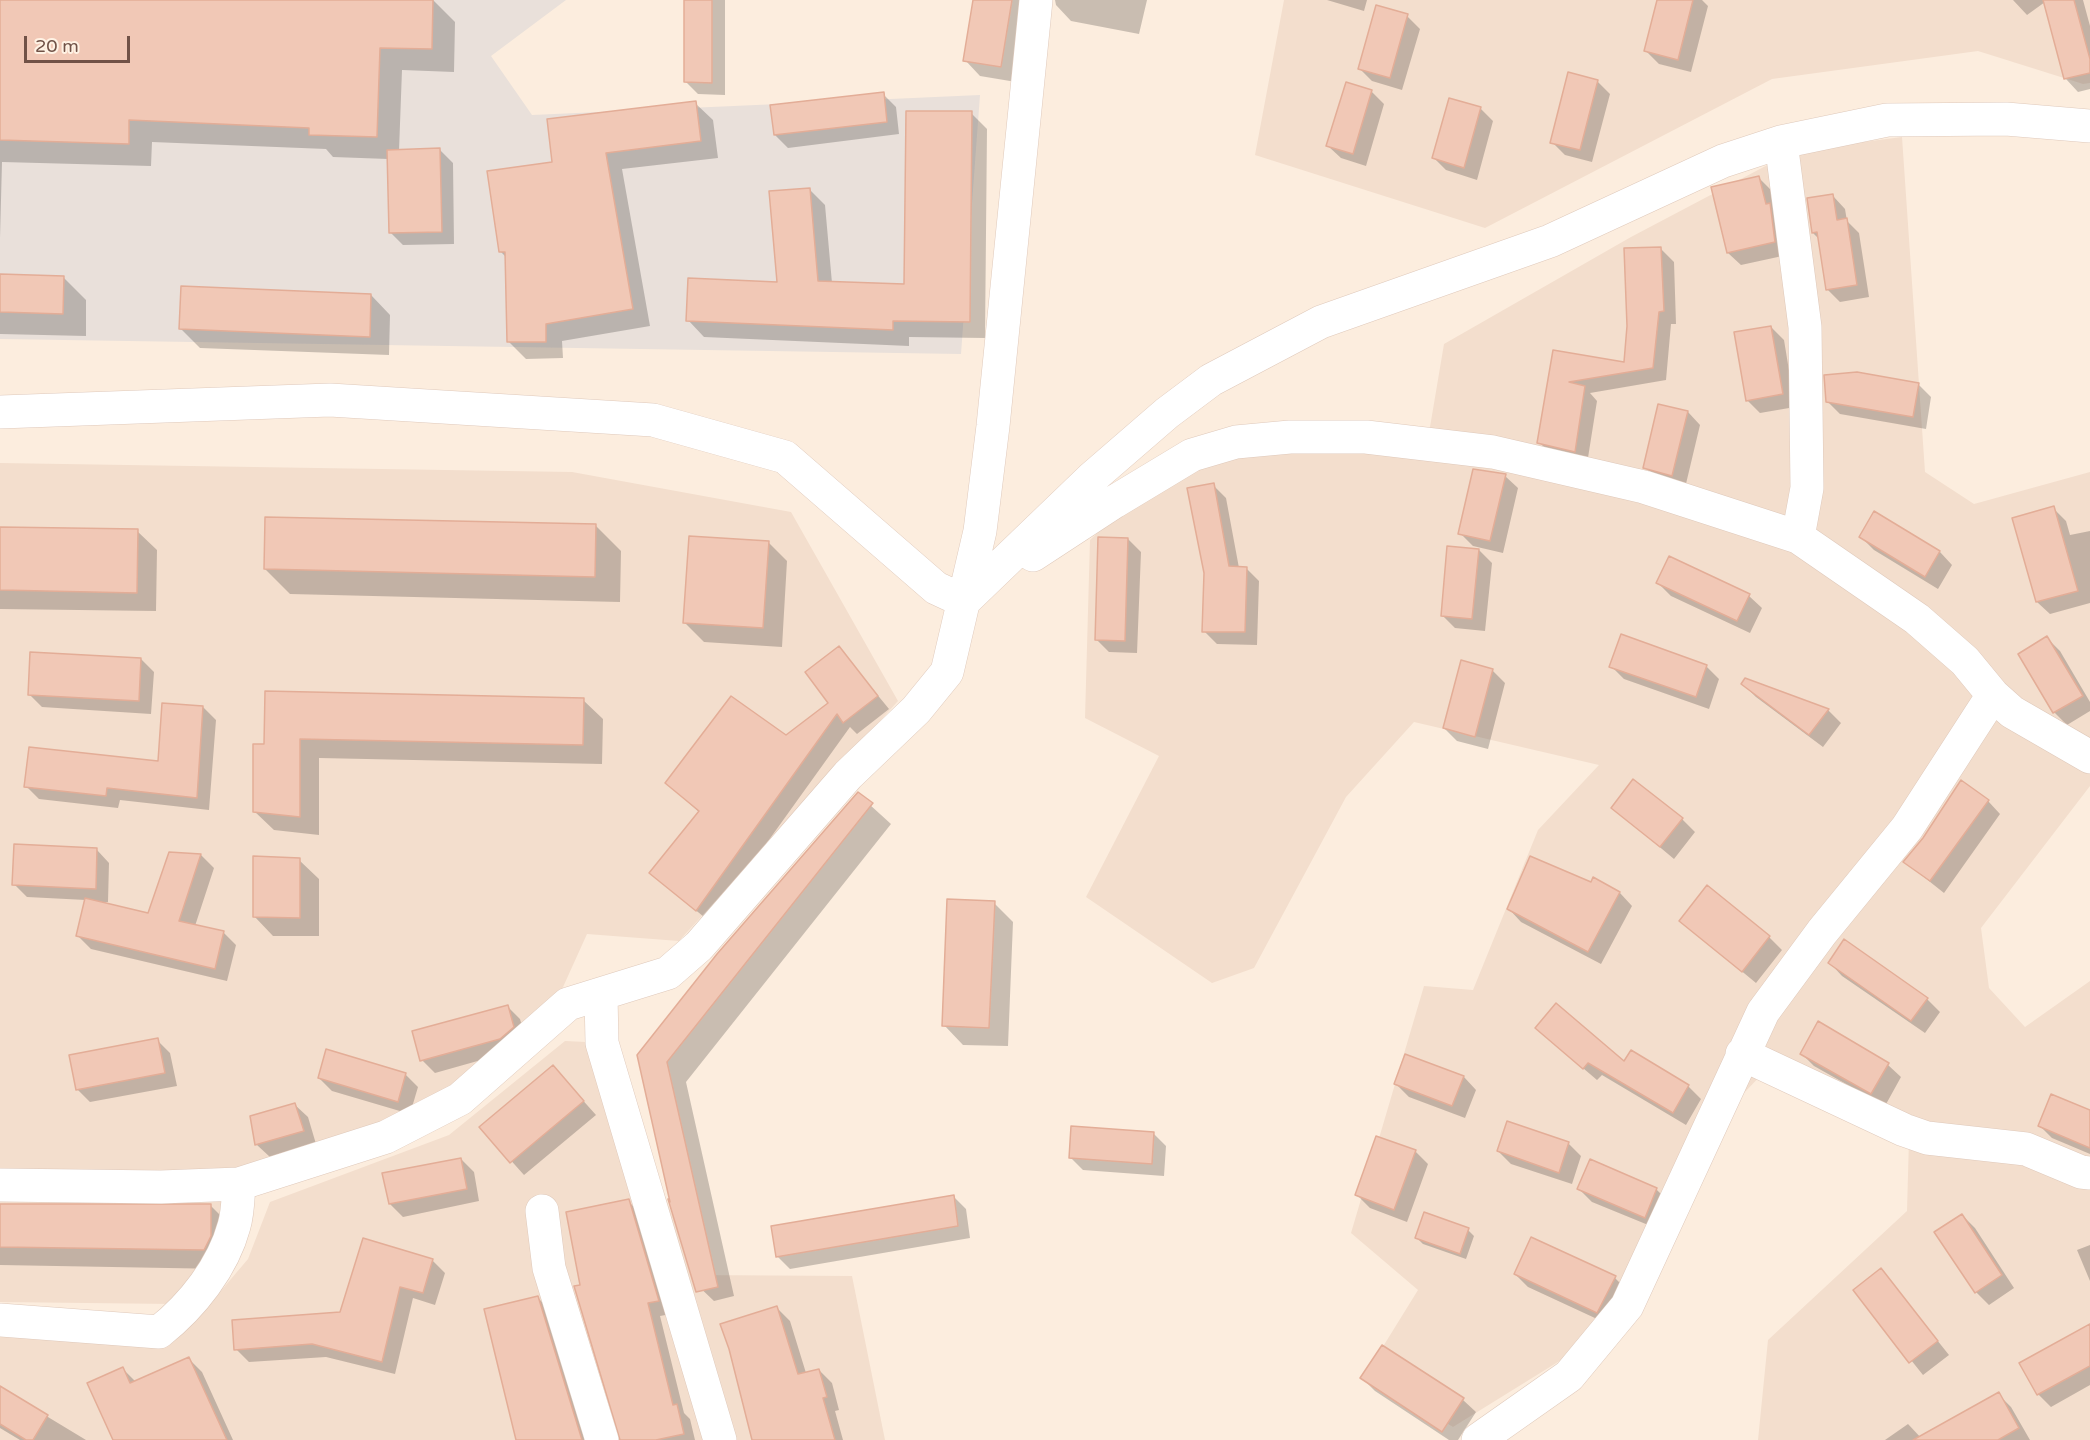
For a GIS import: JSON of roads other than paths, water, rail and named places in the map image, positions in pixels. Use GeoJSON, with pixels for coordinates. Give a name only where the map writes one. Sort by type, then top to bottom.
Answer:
{"type":"FeatureCollection","features":[{"type":"Feature","properties":{"kind":"street"},"geometry":{"type":"LineString","coordinates":[[0,1185],[161,1187],[239,1184],[386,1137],[460,1099],[568,1004],[668,973],[699,946],[848,775],[916,710],[947,672],[980,531],[993,426],[1036,0]]}},
{"type":"Feature","properties":{"kind":"street"},"geometry":{"type":"LineString","coordinates":[[964,601],[1093,477],[1167,413],[1211,380],[1321,322],[1550,241],[1723,161],[1781,142],[1887,120],[2006,119],[2090,126]]}},
{"type":"Feature","properties":{"kind":"street"},"geometry":{"type":"LineString","coordinates":[[1781,142],[1805,327],[1808,488],[1798,537]]}},
{"type":"Feature","properties":{"kind":"street"},"geometry":{"type":"LineString","coordinates":[[0,412],[330,400],[653,420],[785,457],[936,588],[964,601]]}},
{"type":"Feature","properties":{"kind":"street"},"geometry":{"type":"LineString","coordinates":[[964,601],[1114,502],[1192,455],[1236,442],[1290,437],[1366,437],[1493,452],[1644,487],[1798,537],[1917,619],[1965,661],[1993,695],[2020,717],[2090,757]]}},
{"type":"Feature","properties":{"kind":"street"},"geometry":{"type":"LineString","coordinates":[[1478,1440],[1569,1376],[1627,1306],[1763,1011],[1822,932],[1907,828],[1993,695]]}},
{"type":"Feature","properties":{"kind":"street"},"geometry":{"type":"LineString","coordinates":[[601,994],[602,1044],[720,1440]]}},
{"type":"Feature","properties":{"kind":"street"},"geometry":{"type":"LineString","coordinates":[[1742,1054],[1904,1130],[1927,1138],[2026,1149],[2081,1172],[2090,1173]]}},
{"type":"Feature","properties":{"kind":"street"},"geometry":{"type":"LineString","coordinates":[[0,1320],[159,1332],[181,1314],[217,1266],[234,1226],[239,1184]]}},
{"type":"Feature","properties":{"kind":"street"},"geometry":{"type":"LineString","coordinates":[[542,1212],[549,1268],[602,1440]]}}]}
